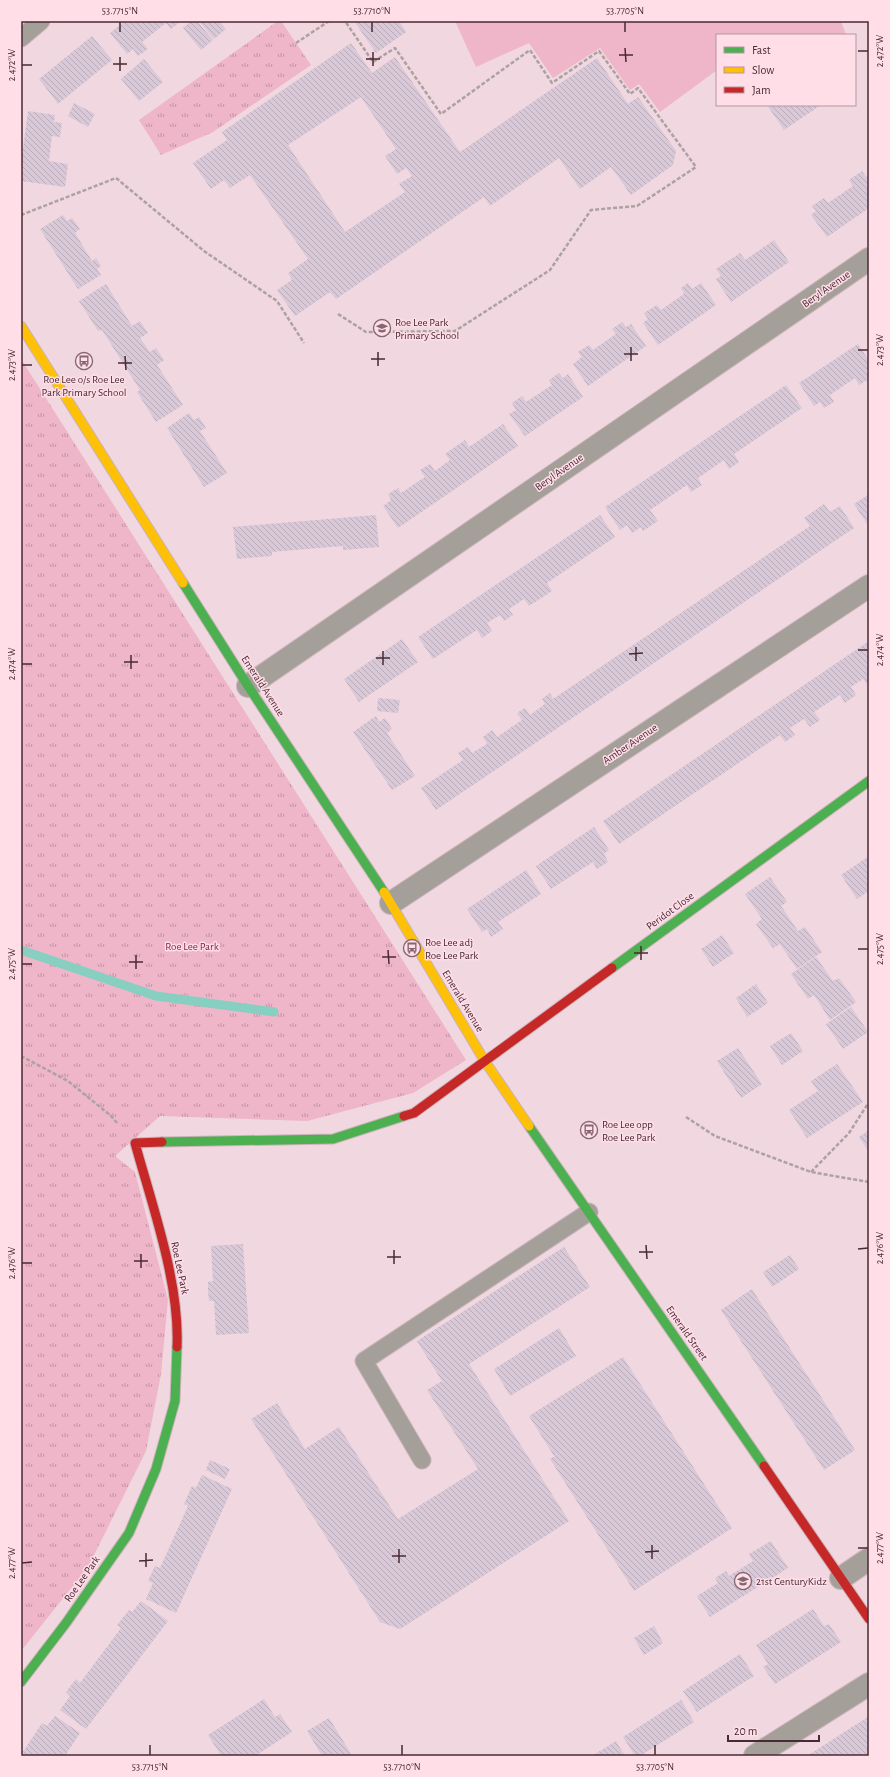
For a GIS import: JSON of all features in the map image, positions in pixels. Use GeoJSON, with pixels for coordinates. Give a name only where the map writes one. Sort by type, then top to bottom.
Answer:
{"type":"FeatureCollection","features":[{"type":"Feature","properties":{"kind":"street","name":"Beryl Avenue"},"geometry":{"type":"LineString","coordinates":[[248,686],[869,259]]}},
{"type":"Feature","properties":{"kind":"street","name":"Emerald Avenue"},"geometry":{"type":"LineString","coordinates":[[21,326],[248,686],[391,903],[484,1060]]}},
{"type":"Feature","properties":{"kind":"street","name":"Amber Avenue"},"geometry":{"type":"LineString","coordinates":[[391,903],[869,586]]}},
{"type":"Feature","properties":{"kind":"street","name":"Peridot Close"},"geometry":{"type":"LineString","coordinates":[[484,1060],[869,781]]}},
{"type":"Feature","properties":{"kind":"street"},"geometry":{"type":"LineString","coordinates":[[135,1143],[333,1139],[414,1113],[484,1060]]}},
{"type":"Feature","properties":{"kind":"street","name":"Emerald Street"},"geometry":{"type":"LineString","coordinates":[[484,1060],[869,1619]]}},
{"type":"Feature","properties":{"kind":"street","name":"Roe Lee Park"},"geometry":{"type":"LineString","coordinates":[[21,1682],[66,1623],[129,1533],[156,1469],[175,1401],[178,1336],[171,1276],[135,1143]]}},
{"type":"Feature","properties":{"kind":"street"},"geometry":{"type":"LineString","coordinates":[[841,1578],[869,1559]]}},
{"type":"Feature","properties":{"kind":"street"},"geometry":{"type":"LineString","coordinates":[[755,1756],[869,1684]]}},
{"type":"Feature","properties":{"kind":"lane"},"geometry":{"type":"LineString","coordinates":[[21,38],[41,21]]}},
{"type":"Feature","properties":{"kind":"lane"},"geometry":{"type":"LineString","coordinates":[[422,1460],[364,1361],[589,1212]]}},
{"type":"Feature","properties":{"kind":"path"},"geometry":{"type":"LineString","coordinates":[[296,43],[330,21]]}},
{"type":"Feature","properties":{"kind":"path"},"geometry":{"type":"LineString","coordinates":[[338,314],[366,332],[455,331],[550,270],[591,210],[637,206],[696,166],[638,88],[630,94],[599,51],[552,82],[530,50],[441,114],[395,48],[373,62],[345,21]]}},
{"type":"Feature","properties":{"kind":"path"},"geometry":{"type":"LineString","coordinates":[[21,215],[116,178],[204,252],[276,300],[304,343]]}},
{"type":"Feature","properties":{"kind":"path"},"geometry":{"type":"LineString","coordinates":[[21,1056],[68,1081],[110,1116],[135,1143]]}},
{"type":"Feature","properties":{"kind":"path"},"geometry":{"type":"LineString","coordinates":[[811,1172],[849,1133],[869,1102]]}},
{"type":"Feature","properties":{"kind":"path"},"geometry":{"type":"LineString","coordinates":[[686,1117],[715,1136],[811,1172],[869,1182]]}},
{"type":"Feature","properties":{"kind":"green space"},"geometry":{"type":"Polygon","coordinates":[[[278,21],[281,21],[311,65],[213,132],[161,155],[139,120],[278,21]]]}},
{"type":"Feature","properties":{"kind":"green space"},"geometry":{"type":"Polygon","coordinates":[[[455,21],[841,21],[846,34],[716,34],[716,71],[660,112],[639,84],[630,90],[600,48],[553,78],[529,43],[476,67],[455,21]]]}},
{"type":"Feature","properties":{"kind":"green space","name":"Roe Lee Park"},"geometry":{"type":"Polygon","coordinates":[[[21,359],[466,1060],[413,1093],[307,1121],[160,1116],[115,1156],[135,1172],[168,1300],[161,1374],[146,1451],[88,1567],[21,1651],[21,359]]]}},
{"type":"Feature","properties":{"kind":"building"},"geometry":{"type":"Polygon","coordinates":[[[125,21],[181,21],[171,29],[166,23],[142,42],[148,49],[138,56],[133,49],[127,54],[110,33],[125,21]]]}},
{"type":"Feature","properties":{"kind":"building"},"geometry":{"type":"Polygon","coordinates":[[[191,21],[197,21],[213,40],[201,50],[183,28],[191,21]]]}},
{"type":"Feature","properties":{"kind":"building"},"geometry":{"type":"Polygon","coordinates":[[[199,21],[219,21],[226,29],[214,39],[199,21]]]}},
{"type":"Feature","properties":{"kind":"building"},"geometry":{"type":"Polygon","coordinates":[[[354,21],[399,21],[406,32],[376,53],[354,21]]]}},
{"type":"Feature","properties":{"kind":"building"},"geometry":{"type":"Polygon","coordinates":[[[92,36],[112,60],[58,104],[39,79],[92,36]]]}},
{"type":"Feature","properties":{"kind":"building"},"geometry":{"type":"Polygon","coordinates":[[[351,43],[372,73],[395,57],[460,152],[597,58],[628,104],[638,97],[676,151],[673,165],[631,195],[611,167],[580,189],[559,158],[490,206],[484,197],[336,299],[330,292],[295,316],[277,290],[292,280],[288,273],[308,259],[250,175],[230,188],[224,180],[211,189],[193,163],[227,140],[222,132],[351,43]],[[361,97],[288,145],[345,232],[405,192],[399,184],[412,176],[406,168],[397,174],[385,156],[396,149],[361,97]]]}},
{"type":"Feature","properties":{"kind":"building"},"geometry":{"type":"Polygon","coordinates":[[[144,59],[163,82],[139,101],[121,79],[144,59]]]}},
{"type":"Feature","properties":{"kind":"building"},"geometry":{"type":"Polygon","coordinates":[[[74,103],[95,114],[88,127],[68,116],[74,103]]]}},
{"type":"Feature","properties":{"kind":"building"},"geometry":{"type":"Polygon","coordinates":[[[768,106],[820,106],[784,130],[768,106]]]}},
{"type":"Feature","properties":{"kind":"building"},"geometry":{"type":"Polygon","coordinates":[[[28,111],[55,115],[54,122],[62,123],[60,137],[52,136],[49,161],[68,164],[65,187],[21,181],[21,164],[28,111]]]}},
{"type":"Feature","properties":{"kind":"building"},"geometry":{"type":"Polygon","coordinates":[[[862,171],[866,177],[869,176],[869,208],[827,237],[811,215],[816,211],[812,206],[824,198],[828,203],[853,186],[849,180],[862,171]]]}},
{"type":"Feature","properties":{"kind":"building"},"geometry":{"type":"Polygon","coordinates":[[[63,215],[67,221],[72,218],[80,229],[75,233],[92,261],[96,258],[101,266],[97,269],[101,275],[78,289],[40,229],[63,215]]]}},
{"type":"Feature","properties":{"kind":"building"},"geometry":{"type":"Polygon","coordinates":[[[774,240],[789,262],[731,302],[716,279],[721,276],[716,269],[740,253],[745,260],[774,240]]]}},
{"type":"Feature","properties":{"kind":"building"},"geometry":{"type":"Polygon","coordinates":[[[688,283],[692,289],[701,283],[716,305],[658,345],[643,323],[648,319],[644,313],[657,305],[661,310],[684,294],[681,288],[688,283]]]}},
{"type":"Feature","properties":{"kind":"building"},"geometry":{"type":"Polygon","coordinates":[[[106,284],[132,326],[140,321],[148,333],[140,338],[150,352],[156,348],[164,360],[157,365],[183,405],[156,422],[137,392],[140,390],[102,330],[98,331],[79,301],[106,284]]]}},
{"type":"Feature","properties":{"kind":"building"},"geometry":{"type":"Polygon","coordinates":[[[622,322],[626,327],[631,324],[646,346],[588,386],[573,364],[582,357],[578,352],[589,345],[593,350],[616,334],[612,329],[622,322]]]}},
{"type":"Feature","properties":{"kind":"building"},"geometry":{"type":"Polygon","coordinates":[[[858,344],[869,361],[869,369],[866,370],[869,375],[869,379],[859,385],[855,378],[830,395],[834,402],[824,408],[820,402],[814,406],[799,383],[858,344]]]}},
{"type":"Feature","properties":{"kind":"building"},"geometry":{"type":"Polygon","coordinates":[[[559,373],[563,378],[568,374],[583,397],[525,436],[509,414],[516,410],[512,403],[522,396],[526,402],[552,385],[549,380],[559,373]]]}},
{"type":"Feature","properties":{"kind":"building"},"geometry":{"type":"Polygon","coordinates":[[[786,385],[802,408],[734,454],[739,462],[729,469],[724,460],[698,478],[702,485],[691,492],[687,485],[650,510],[658,521],[643,531],[641,527],[632,533],[627,525],[620,530],[605,507],[786,385]]]}},
{"type":"Feature","properties":{"kind":"building"},"geometry":{"type":"Polygon","coordinates":[[[189,413],[194,420],[199,417],[206,428],[200,431],[227,473],[204,487],[167,428],[189,413]]]}},
{"type":"Feature","properties":{"kind":"building"},"geometry":{"type":"Polygon","coordinates":[[[503,424],[518,446],[398,528],[383,506],[391,500],[388,494],[398,488],[401,493],[425,477],[420,470],[430,464],[435,471],[450,460],[445,454],[465,440],[469,447],[503,424]]]}},
{"type":"Feature","properties":{"kind":"building"},"geometry":{"type":"Polygon","coordinates":[[[869,494],[869,527],[854,504],[869,494]]]}},
{"type":"Feature","properties":{"kind":"building"},"geometry":{"type":"Polygon","coordinates":[[[824,504],[830,512],[840,506],[854,528],[436,810],[421,788],[463,760],[458,753],[468,747],[472,753],[487,744],[483,737],[492,730],[497,737],[522,720],[517,713],[525,708],[530,715],[545,704],[542,699],[550,693],[553,699],[810,526],[804,518],[824,504]]]}},
{"type":"Feature","properties":{"kind":"building"},"geometry":{"type":"Polygon","coordinates":[[[376,515],[379,547],[343,550],[343,546],[307,549],[272,552],[272,556],[237,559],[233,527],[376,515]]]}},
{"type":"Feature","properties":{"kind":"building"},"geometry":{"type":"Polygon","coordinates":[[[600,515],[615,537],[547,583],[552,591],[529,606],[524,599],[509,609],[513,615],[504,621],[500,615],[487,623],[492,631],[482,638],[477,630],[433,659],[418,637],[600,515]]]}},
{"type":"Feature","properties":{"kind":"building"},"geometry":{"type":"Polygon","coordinates":[[[402,639],[418,662],[359,702],[344,679],[402,639]]]}},
{"type":"Feature","properties":{"kind":"building"},"geometry":{"type":"Polygon","coordinates":[[[869,641],[869,687],[863,679],[851,687],[856,695],[845,703],[840,695],[814,712],[820,720],[810,727],[804,719],[790,728],[795,735],[785,742],[780,735],[619,844],[603,821],[869,641]]]}},
{"type":"Feature","properties":{"kind":"building"},"geometry":{"type":"Polygon","coordinates":[[[378,698],[400,700],[398,713],[377,711],[378,698]]]}},
{"type":"Feature","properties":{"kind":"building"},"geometry":{"type":"Polygon","coordinates":[[[376,716],[379,722],[385,718],[392,729],[387,733],[415,776],[392,790],[353,732],[376,716]]]}},
{"type":"Feature","properties":{"kind":"building"},"geometry":{"type":"Polygon","coordinates":[[[594,827],[609,850],[604,854],[608,862],[597,869],[593,862],[551,889],[536,866],[594,827]]]}},
{"type":"Feature","properties":{"kind":"building"},"geometry":{"type":"Polygon","coordinates":[[[869,856],[869,891],[857,899],[841,875],[869,856]]]}},
{"type":"Feature","properties":{"kind":"building"},"geometry":{"type":"Polygon","coordinates":[[[526,870],[541,894],[498,922],[503,929],[491,937],[487,929],[482,932],[467,909],[526,870]]]}},
{"type":"Feature","properties":{"kind":"building"},"geometry":{"type":"Polygon","coordinates":[[[770,877],[787,902],[781,906],[798,931],[805,927],[822,952],[797,969],[780,944],[773,948],[756,924],[762,919],[745,894],[770,877]]]}},
{"type":"Feature","properties":{"kind":"building"},"geometry":{"type":"Polygon","coordinates":[[[722,935],[734,953],[713,967],[701,949],[722,935]]]}},
{"type":"Feature","properties":{"kind":"building"},"geometry":{"type":"Polygon","coordinates":[[[816,957],[833,981],[839,978],[856,1002],[830,1020],[814,995],[808,999],[791,974],[816,957]]]}},
{"type":"Feature","properties":{"kind":"building"},"geometry":{"type":"Polygon","coordinates":[[[756,984],[768,1003],[747,1017],[736,998],[756,984]]]}},
{"type":"Feature","properties":{"kind":"building"},"geometry":{"type":"Polygon","coordinates":[[[851,1007],[868,1032],[843,1049],[826,1024],[851,1007]]]}},
{"type":"Feature","properties":{"kind":"building"},"geometry":{"type":"Polygon","coordinates":[[[791,1033],[803,1051],[782,1065],[770,1046],[791,1033]]]}},
{"type":"Feature","properties":{"kind":"building"},"geometry":{"type":"Polygon","coordinates":[[[738,1048],[762,1084],[741,1098],[717,1061],[738,1048]]]}},
{"type":"Feature","properties":{"kind":"building"},"geometry":{"type":"Polygon","coordinates":[[[837,1064],[863,1102],[807,1138],[789,1110],[818,1091],[811,1081],[837,1064]]]}},
{"type":"Feature","properties":{"kind":"building"},"geometry":{"type":"Polygon","coordinates":[[[869,1130],[869,1152],[859,1137],[869,1130]]]}},
{"type":"Feature","properties":{"kind":"building"},"geometry":{"type":"Polygon","coordinates":[[[243,1244],[249,1333],[216,1335],[214,1301],[209,1301],[208,1291],[208,1282],[213,1281],[211,1246],[243,1244]]]}},
{"type":"Feature","properties":{"kind":"building"},"geometry":{"type":"Polygon","coordinates":[[[564,1247],[590,1287],[469,1364],[569,1521],[400,1629],[380,1622],[251,1419],[277,1403],[305,1449],[339,1427],[398,1519],[478,1469],[427,1390],[442,1381],[417,1341],[564,1247]]]}},
{"type":"Feature","properties":{"kind":"building"},"geometry":{"type":"Polygon","coordinates":[[[790,1255],[799,1269],[772,1287],[763,1272],[790,1255]]]}},
{"type":"Feature","properties":{"kind":"building"},"geometry":{"type":"Polygon","coordinates":[[[752,1289],[855,1450],[824,1470],[721,1310],[752,1289]]]}},
{"type":"Feature","properties":{"kind":"building"},"geometry":{"type":"Polygon","coordinates":[[[559,1328],[576,1356],[510,1396],[494,1369],[559,1328]]]}},
{"type":"Feature","properties":{"kind":"building"},"geometry":{"type":"Polygon","coordinates":[[[623,1357],[732,1528],[634,1591],[550,1459],[569,1447],[554,1456],[529,1416],[623,1357]]]}},
{"type":"Feature","properties":{"kind":"building"},"geometry":{"type":"Polygon","coordinates":[[[210,1460],[230,1469],[225,1479],[206,1470],[210,1460]]]}},
{"type":"Feature","properties":{"kind":"building"},"geometry":{"type":"Polygon","coordinates":[[[202,1475],[232,1489],[176,1613],[146,1599],[153,1583],[148,1581],[155,1566],[160,1568],[188,1506],[184,1504],[192,1486],[196,1488],[202,1475]]]}},
{"type":"Feature","properties":{"kind":"building","name":"21st CenturyKidz"},"geometry":{"type":"Polygon","coordinates":[[[771,1541],[788,1568],[710,1617],[697,1596],[718,1583],[715,1578],[726,1571],[729,1576],[753,1561],[749,1554],[771,1541]]]}},
{"type":"Feature","properties":{"kind":"building"},"geometry":{"type":"Polygon","coordinates":[[[141,1601],[168,1621],[86,1729],[60,1710],[70,1696],[66,1692],[76,1679],[80,1683],[121,1628],[117,1625],[129,1610],[132,1612],[141,1601]]]}},
{"type":"Feature","properties":{"kind":"building"},"geometry":{"type":"Polygon","coordinates":[[[813,1609],[824,1626],[829,1624],[841,1642],[775,1684],[763,1667],[768,1664],[756,1645],[813,1609]]]}},
{"type":"Feature","properties":{"kind":"building"},"geometry":{"type":"Polygon","coordinates":[[[654,1626],[663,1643],[644,1655],[634,1638],[654,1626]]]}},
{"type":"Feature","properties":{"kind":"building"},"geometry":{"type":"Polygon","coordinates":[[[740,1654],[754,1676],[697,1712],[683,1691],[740,1654]]]}},
{"type":"Feature","properties":{"kind":"building"},"geometry":{"type":"Polygon","coordinates":[[[264,1699],[275,1717],[280,1714],[292,1732],[255,1756],[216,1756],[220,1754],[208,1735],[264,1699]]]}},
{"type":"Feature","properties":{"kind":"building"},"geometry":{"type":"Polygon","coordinates":[[[681,1700],[694,1722],[640,1756],[635,1756],[623,1737],[681,1700]]]}},
{"type":"Feature","properties":{"kind":"building"},"geometry":{"type":"Polygon","coordinates":[[[55,1716],[80,1733],[65,1756],[21,1755],[42,1723],[47,1726],[55,1716]]]}},
{"type":"Feature","properties":{"kind":"building"},"geometry":{"type":"Polygon","coordinates":[[[868,1717],[869,1756],[807,1756],[849,1729],[868,1717]]]}},
{"type":"Feature","properties":{"kind":"building"},"geometry":{"type":"Polygon","coordinates":[[[329,1718],[352,1756],[322,1756],[307,1731],[329,1718]]]}},
{"type":"Feature","properties":{"kind":"building"},"geometry":{"type":"Polygon","coordinates":[[[616,1741],[625,1756],[592,1756],[616,1741]]]}},
{"type":"Feature","properties":{"kind":"waterway"},"geometry":{"type":"LineString","coordinates":[[21,950],[156,996],[274,1012]]}},
{"type":"Feature","properties":{"kind":"traffic: fast"},"geometry":{"type":"LineString","coordinates":[[183,583],[248,686],[384,892]]}},
{"type":"Feature","properties":{"kind":"traffic: fast"},"geometry":{"type":"LineString","coordinates":[[612,968],[869,781]]}},
{"type":"Feature","properties":{"kind":"traffic: fast"},"geometry":{"type":"LineString","coordinates":[[162,1142],[333,1139],[404,1116]]}},
{"type":"Feature","properties":{"kind":"traffic: fast"},"geometry":{"type":"LineString","coordinates":[[529,1126],[764,1466]]}},
{"type":"Feature","properties":{"kind":"traffic: fast"},"geometry":{"type":"LineString","coordinates":[[21,1682],[66,1623],[129,1533],[156,1469],[175,1401],[177,1347]]}},
{"type":"Feature","properties":{"kind":"traffic: slow"},"geometry":{"type":"LineString","coordinates":[[21,326],[183,583]]}},
{"type":"Feature","properties":{"kind":"traffic: slow"},"geometry":{"type":"LineString","coordinates":[[384,892],[484,1060],[529,1126]]}},
{"type":"Feature","properties":{"kind":"traffic: jam"},"geometry":{"type":"LineString","coordinates":[[404,1116],[414,1113],[612,968]]}},
{"type":"Feature","properties":{"kind":"traffic: jam"},"geometry":{"type":"LineString","coordinates":[[162,1142],[135,1143],[157,1218],[170,1271],[177,1322],[177,1347]]}},
{"type":"Feature","properties":{"kind":"traffic: jam"},"geometry":{"type":"LineString","coordinates":[[764,1466],[869,1619]]}},
{"type":"Feature","properties":{"kind":"place","name":"Roe Lee Park Primary School"},"geometry":{"type":"Point","coordinates":[382,328]}},
{"type":"Feature","properties":{"kind":"place","name":"Roe Lee o/s Roe Lee Park Primary School"},"geometry":{"type":"Point","coordinates":[84,361]}},
{"type":"Feature","properties":{"kind":"place","name":"Roe Lee adj Roe Lee Park"},"geometry":{"type":"Point","coordinates":[412,948]}},
{"type":"Feature","properties":{"kind":"place","name":"Roe Lee opp Roe Lee Park"},"geometry":{"type":"Point","coordinates":[589,1130]}},
{"type":"Feature","properties":{"kind":"place","name":"21st CenturyKidz"},"geometry":{"type":"Point","coordinates":[743,1581]}}]}
